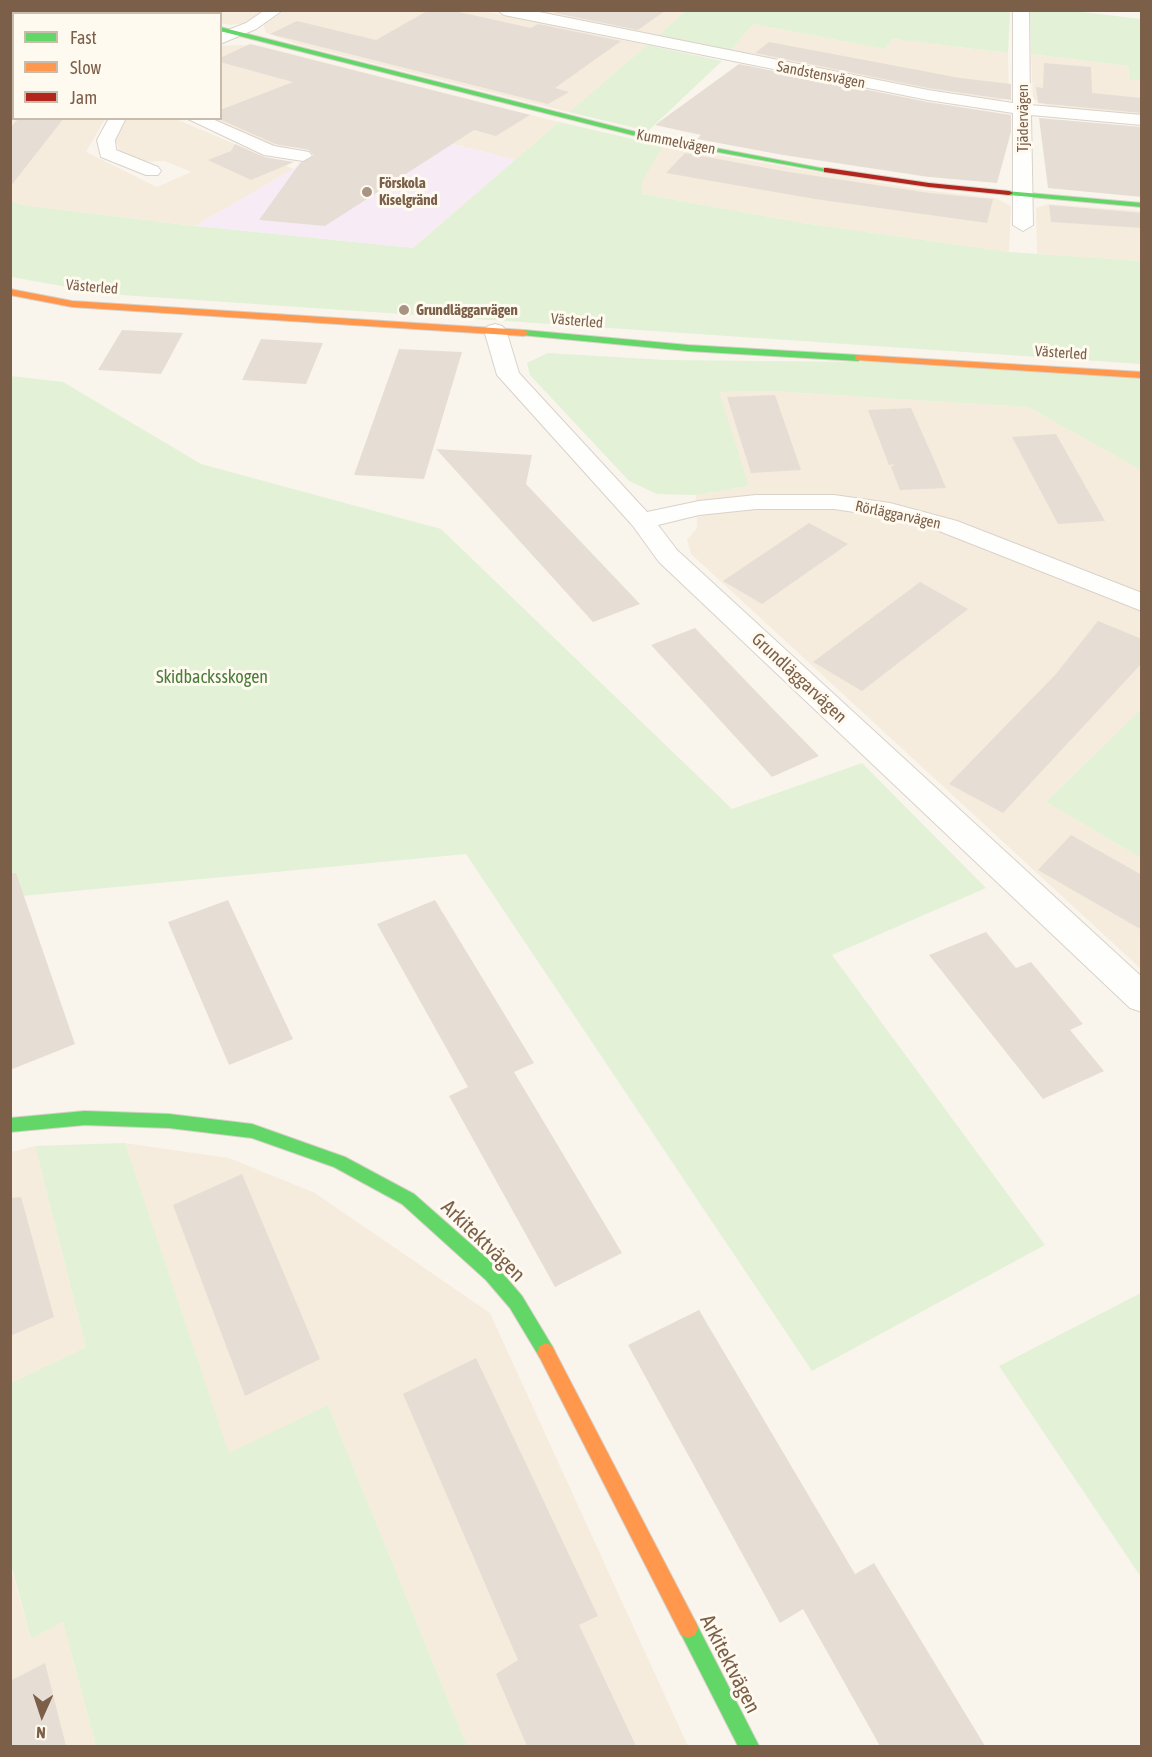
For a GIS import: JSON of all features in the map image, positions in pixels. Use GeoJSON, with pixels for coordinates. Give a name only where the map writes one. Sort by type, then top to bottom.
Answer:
{"type":"FeatureCollection","features":[{"type":"Feature","properties":{"kind":"street"},"geometry":{"type":"LineString","coordinates":[[225,34],[276,10]]}},
{"type":"Feature","properties":{"kind":"street","name":"Sandstensvägen"},"geometry":{"type":"LineString","coordinates":[[504,10],[856,83],[1021,109],[1142,120]]}},
{"type":"Feature","properties":{"kind":"street","name":"Tjädervägen"},"geometry":{"type":"LineString","coordinates":[[1021,10],[1023,97],[1021,109],[1025,195],[1023,225]]}},
{"type":"Feature","properties":{"kind":"street","name":"Kummelvägen"},"geometry":{"type":"LineString","coordinates":[[225,34],[652,138],[794,165],[929,185],[1142,206]]}},
{"type":"Feature","properties":{"kind":"street"},"geometry":{"type":"LineString","coordinates":[[117,120],[106,140],[107,153],[152,171]]}},
{"type":"Feature","properties":{"kind":"street"},"geometry":{"type":"LineString","coordinates":[[199,120],[270,151],[303,156]]}},
{"type":"Feature","properties":{"kind":"street","name":"Västerled"},"geometry":{"type":"LineString","coordinates":[[10,292],[72,304],[495,330],[688,348],[1142,375]]}},
{"type":"Feature","properties":{"kind":"street","name":"Grundläggarvägen"},"geometry":{"type":"LineString","coordinates":[[495,330],[508,375],[571,446],[642,520],[668,556],[1142,998]]}},
{"type":"Feature","properties":{"kind":"street","name":"Rörläggarvägen"},"geometry":{"type":"LineString","coordinates":[[642,520],[699,508],[756,502],[834,502],[890,510],[948,526],[1142,603]]}},
{"type":"Feature","properties":{"kind":"street","name":"Arkitektvägen"},"geometry":{"type":"LineString","coordinates":[[10,1125],[85,1118],[169,1120],[252,1131],[339,1162],[408,1199],[492,1274],[528,1321],[749,1746]]}},
{"type":"Feature","properties":{"kind":"shaded area"},"geometry":{"type":"Polygon","coordinates":[[[76,10],[180,10],[182,12],[75,12],[76,10]]]}},
{"type":"Feature","properties":{"kind":"shaded area"},"geometry":{"type":"Polygon","coordinates":[[[264,11],[245,23],[230,25],[222,23],[222,12],[204,12],[264,11]]]}},
{"type":"Feature","properties":{"kind":"shaded area"},"geometry":{"type":"Polygon","coordinates":[[[285,11],[483,11],[647,45],[569,112],[300,45],[266,33],[263,24],[285,11]]]}},
{"type":"Feature","properties":{"kind":"shaded area"},"geometry":{"type":"Polygon","coordinates":[[[525,11],[686,11],[656,37],[525,11]]]}},
{"type":"Feature","properties":{"kind":"shaded area"},"geometry":{"type":"Polygon","coordinates":[[[753,24],[885,49],[893,39],[1008,53],[1009,97],[999,100],[864,79],[729,52],[753,24]]]}},
{"type":"Feature","properties":{"kind":"shaded area"},"geometry":{"type":"Polygon","coordinates":[[[222,46],[261,46],[559,122],[515,160],[372,123],[318,154],[301,147],[274,148],[209,120],[222,120],[222,46]]]}},
{"type":"Feature","properties":{"kind":"shaded area"},"geometry":{"type":"Polygon","coordinates":[[[1031,54],[1128,66],[1130,79],[1141,80],[1141,115],[1047,106],[1033,99],[1031,54]]]}},
{"type":"Feature","properties":{"kind":"shaded area"},"geometry":{"type":"Polygon","coordinates":[[[12,101],[12,120],[104,120],[86,152],[157,187],[191,172],[165,161],[141,162],[121,154],[115,139],[126,120],[178,120],[294,169],[195,226],[21,205],[11,200],[10,104],[12,101]]]}},
{"type":"Feature","properties":{"kind":"shaded area","name":"Förskola Kiselgränd"},"geometry":{"type":"Polygon","coordinates":[[[372,123],[515,160],[413,248],[195,226],[372,123]]]}},
{"type":"Feature","properties":{"kind":"shaded area"},"geometry":{"type":"Polygon","coordinates":[[[663,146],[924,190],[995,198],[1011,206],[1009,252],[803,223],[642,194],[641,182],[663,146]]]}},
{"type":"Feature","properties":{"kind":"shaded area"},"geometry":{"type":"Polygon","coordinates":[[[1048,204],[1141,211],[1141,261],[1037,254],[1036,208],[1048,204]]]}},
{"type":"Feature","properties":{"kind":"shaded area"},"geometry":{"type":"Polygon","coordinates":[[[769,391],[1028,407],[1141,470],[1141,709],[1046,802],[1141,858],[1141,969],[691,554],[687,540],[697,528],[696,495],[749,486],[718,392],[769,391]]]}},
{"type":"Feature","properties":{"kind":"shaded area"},"geometry":{"type":"Polygon","coordinates":[[[125,1143],[229,1158],[315,1193],[490,1313],[688,1746],[467,1746],[328,1405],[229,1454],[125,1143]]]}},
{"type":"Feature","properties":{"kind":"shaded area"},"geometry":{"type":"Polygon","coordinates":[[[35,1146],[86,1347],[11,1383],[11,1152],[35,1146]]]}},
{"type":"Feature","properties":{"kind":"shaded area"},"geometry":{"type":"Polygon","coordinates":[[[10,1565],[31,1639],[63,1622],[96,1746],[11,1746],[10,1565]]]}},
{"type":"Feature","properties":{"kind":"green space"},"geometry":{"type":"Polygon","coordinates":[[[686,11],[1010,11],[1008,53],[893,39],[885,49],[753,24],[729,52],[656,37],[686,11]]]}},
{"type":"Feature","properties":{"kind":"green space"},"geometry":{"type":"Polygon","coordinates":[[[1030,11],[1074,11],[1141,19],[1141,80],[1130,80],[1128,66],[1031,54],[1030,11]]]}},
{"type":"Feature","properties":{"kind":"green space"},"geometry":{"type":"Polygon","coordinates":[[[647,45],[722,61],[648,131],[569,112],[647,45]]]}},
{"type":"Feature","properties":{"kind":"green space"},"geometry":{"type":"Polygon","coordinates":[[[559,122],[663,146],[642,182],[642,194],[803,223],[1009,252],[1141,261],[1141,364],[107,294],[11,277],[10,200],[21,205],[195,226],[413,248],[559,122]]]}},
{"type":"Feature","properties":{"kind":"green space"},"geometry":{"type":"Polygon","coordinates":[[[548,353],[665,360],[965,363],[1141,372],[1141,470],[1028,407],[769,391],[719,392],[749,486],[696,495],[657,494],[629,481],[530,375],[527,363],[548,353]]]}},
{"type":"Feature","properties":{"kind":"green space","name":"Skidbacksskogen"},"geometry":{"type":"Polygon","coordinates":[[[11,376],[63,382],[201,464],[441,529],[732,809],[862,763],[986,888],[832,955],[1045,1245],[812,1371],[466,854],[11,897],[11,376]]]}},
{"type":"Feature","properties":{"kind":"green space"},"geometry":{"type":"Polygon","coordinates":[[[1141,709],[1141,858],[1046,802],[1141,709]]]}},
{"type":"Feature","properties":{"kind":"green space"},"geometry":{"type":"Polygon","coordinates":[[[125,1143],[229,1453],[328,1405],[467,1746],[96,1746],[63,1622],[31,1639],[11,1565],[11,1383],[86,1347],[35,1146],[125,1143]]]}},
{"type":"Feature","properties":{"kind":"green space"},"geometry":{"type":"Polygon","coordinates":[[[1141,1293],[1141,1577],[999,1366],[1141,1293]]]}},
{"type":"Feature","properties":{"kind":"building"},"geometry":{"type":"Polygon","coordinates":[[[429,10],[450,10],[531,28],[538,24],[621,41],[555,88],[569,92],[548,104],[270,34],[297,21],[376,40],[429,10]]]}},
{"type":"Feature","properties":{"kind":"building"},"geometry":{"type":"Polygon","coordinates":[[[559,10],[666,10],[638,30],[555,13],[559,10]]]}},
{"type":"Feature","properties":{"kind":"building"},"geometry":{"type":"Polygon","coordinates":[[[769,42],[960,78],[1011,84],[1011,100],[928,88],[755,53],[769,42]]]}},
{"type":"Feature","properties":{"kind":"building"},"geometry":{"type":"Polygon","coordinates":[[[250,44],[530,115],[496,136],[474,130],[325,226],[259,220],[300,163],[314,156],[309,150],[275,144],[221,120],[222,109],[293,82],[222,63],[222,57],[250,44]]]}},
{"type":"Feature","properties":{"kind":"building"},"geometry":{"type":"Polygon","coordinates":[[[1044,63],[1091,67],[1092,93],[1142,98],[1142,113],[1038,103],[1036,87],[1043,88],[1044,63]]]}},
{"type":"Feature","properties":{"kind":"building"},"geometry":{"type":"Polygon","coordinates":[[[739,64],[928,102],[1011,115],[1011,132],[997,183],[929,177],[783,155],[697,139],[701,135],[655,125],[739,64]]]}},
{"type":"Feature","properties":{"kind":"building"},"geometry":{"type":"Polygon","coordinates":[[[1039,118],[1142,127],[1142,197],[1048,188],[1039,118]]]}},
{"type":"Feature","properties":{"kind":"building"},"geometry":{"type":"Polygon","coordinates":[[[17,120],[62,120],[10,187],[10,128],[17,120]]]}},
{"type":"Feature","properties":{"kind":"building"},"geometry":{"type":"Polygon","coordinates":[[[235,144],[264,157],[294,162],[251,180],[208,160],[231,151],[235,144]]]}},
{"type":"Feature","properties":{"kind":"building"},"geometry":{"type":"Polygon","coordinates":[[[685,153],[783,171],[929,193],[993,199],[987,223],[815,199],[666,173],[685,153]]]}},
{"type":"Feature","properties":{"kind":"building"},"geometry":{"type":"Polygon","coordinates":[[[1049,205],[1142,213],[1142,228],[1051,222],[1049,205]]]}},
{"type":"Feature","properties":{"kind":"building"},"geometry":{"type":"Polygon","coordinates":[[[122,330],[183,333],[161,374],[98,370],[122,330]]]}},
{"type":"Feature","properties":{"kind":"building"},"geometry":{"type":"Polygon","coordinates":[[[261,339],[323,343],[306,384],[242,380],[261,339]]]}},
{"type":"Feature","properties":{"kind":"building"},"geometry":{"type":"Polygon","coordinates":[[[399,349],[462,352],[424,479],[354,475],[399,349]]]}},
{"type":"Feature","properties":{"kind":"building"},"geometry":{"type":"Polygon","coordinates":[[[775,395],[801,470],[751,473],[727,397],[775,395]]]}},
{"type":"Feature","properties":{"kind":"building"},"geometry":{"type":"Polygon","coordinates":[[[911,408],[946,488],[900,490],[891,467],[895,464],[889,465],[868,410],[911,408]]]}},
{"type":"Feature","properties":{"kind":"building"},"geometry":{"type":"Polygon","coordinates":[[[1056,434],[1105,521],[1058,524],[1012,437],[1056,434]]]}},
{"type":"Feature","properties":{"kind":"building"},"geometry":{"type":"Polygon","coordinates":[[[436,449],[532,455],[526,484],[640,604],[593,622],[436,449]]]}},
{"type":"Feature","properties":{"kind":"building"},"geometry":{"type":"Polygon","coordinates":[[[809,523],[848,544],[762,604],[723,581],[809,523]]]}},
{"type":"Feature","properties":{"kind":"building"},"geometry":{"type":"Polygon","coordinates":[[[920,582],[968,609],[862,691],[813,662],[920,582]]]}},
{"type":"Feature","properties":{"kind":"building"},"geometry":{"type":"Polygon","coordinates":[[[1098,621],[1142,639],[1142,663],[1003,813],[949,784],[1056,674],[1098,621]]]}},
{"type":"Feature","properties":{"kind":"building"},"geometry":{"type":"Polygon","coordinates":[[[695,628],[819,756],[772,777],[651,645],[695,628]]]}},
{"type":"Feature","properties":{"kind":"building"},"geometry":{"type":"Polygon","coordinates":[[[1071,835],[1142,875],[1142,930],[1038,870],[1071,835]]]}},
{"type":"Feature","properties":{"kind":"building"},"geometry":{"type":"Polygon","coordinates":[[[16,873],[75,1044],[10,1070],[10,874],[16,873]]]}},
{"type":"Feature","properties":{"kind":"building"},"geometry":{"type":"Polygon","coordinates":[[[228,900],[293,1039],[229,1065],[168,922],[228,900]]]}},
{"type":"Feature","properties":{"kind":"building"},"geometry":{"type":"Polygon","coordinates":[[[435,900],[534,1063],[514,1072],[622,1253],[555,1287],[449,1096],[468,1087],[377,924],[435,900]]]}},
{"type":"Feature","properties":{"kind":"building"},"geometry":{"type":"Polygon","coordinates":[[[986,932],[1016,968],[1031,962],[1083,1024],[1070,1030],[1104,1071],[1043,1099],[929,955],[986,932]]]}},
{"type":"Feature","properties":{"kind":"building"},"geometry":{"type":"Polygon","coordinates":[[[242,1174],[320,1359],[245,1396],[173,1205],[242,1174]]]}},
{"type":"Feature","properties":{"kind":"building"},"geometry":{"type":"Polygon","coordinates":[[[21,1197],[54,1317],[10,1336],[10,1198],[21,1197]]]}},
{"type":"Feature","properties":{"kind":"building"},"geometry":{"type":"Polygon","coordinates":[[[699,1310],[855,1574],[874,1563],[985,1746],[880,1746],[803,1609],[780,1623],[628,1345],[699,1310]]]}},
{"type":"Feature","properties":{"kind":"building"},"geometry":{"type":"Polygon","coordinates":[[[476,1358],[598,1616],[579,1625],[636,1746],[527,1746],[496,1674],[518,1660],[403,1394],[476,1358]]]}},
{"type":"Feature","properties":{"kind":"building"},"geometry":{"type":"Polygon","coordinates":[[[45,1663],[66,1746],[10,1746],[10,1681],[45,1663]]]}},
{"type":"Feature","properties":{"kind":"traffic: fast"},"geometry":{"type":"LineString","coordinates":[[222,30],[652,138],[827,170]]}},
{"type":"Feature","properties":{"kind":"traffic: fast"},"geometry":{"type":"LineString","coordinates":[[1009,193],[1142,205]]}},
{"type":"Feature","properties":{"kind":"traffic: fast"},"geometry":{"type":"LineString","coordinates":[[524,333],[688,348],[858,358]]}},
{"type":"Feature","properties":{"kind":"traffic: fast"},"geometry":{"type":"LineString","coordinates":[[10,1125],[85,1118],[169,1121],[252,1131],[339,1162],[408,1199],[492,1274],[516,1302],[546,1352]]}},
{"type":"Feature","properties":{"kind":"traffic: fast"},"geometry":{"type":"LineString","coordinates":[[688,1628],[749,1746]]}},
{"type":"Feature","properties":{"kind":"traffic: slow"},"geometry":{"type":"LineString","coordinates":[[10,292],[72,304],[524,333]]}},
{"type":"Feature","properties":{"kind":"traffic: slow"},"geometry":{"type":"LineString","coordinates":[[858,358],[1142,375]]}},
{"type":"Feature","properties":{"kind":"traffic: slow"},"geometry":{"type":"LineString","coordinates":[[546,1352],[688,1628]]}},
{"type":"Feature","properties":{"kind":"traffic: jam"},"geometry":{"type":"LineString","coordinates":[[827,170],[929,185],[1009,193]]}},
{"type":"Feature","properties":{"kind":"place","name":"Förskola Kiselgränd"},"geometry":{"type":"Point","coordinates":[367,192]}},
{"type":"Feature","properties":{"kind":"place","name":"Grundläggarvägen"},"geometry":{"type":"Point","coordinates":[404,310]}}]}
